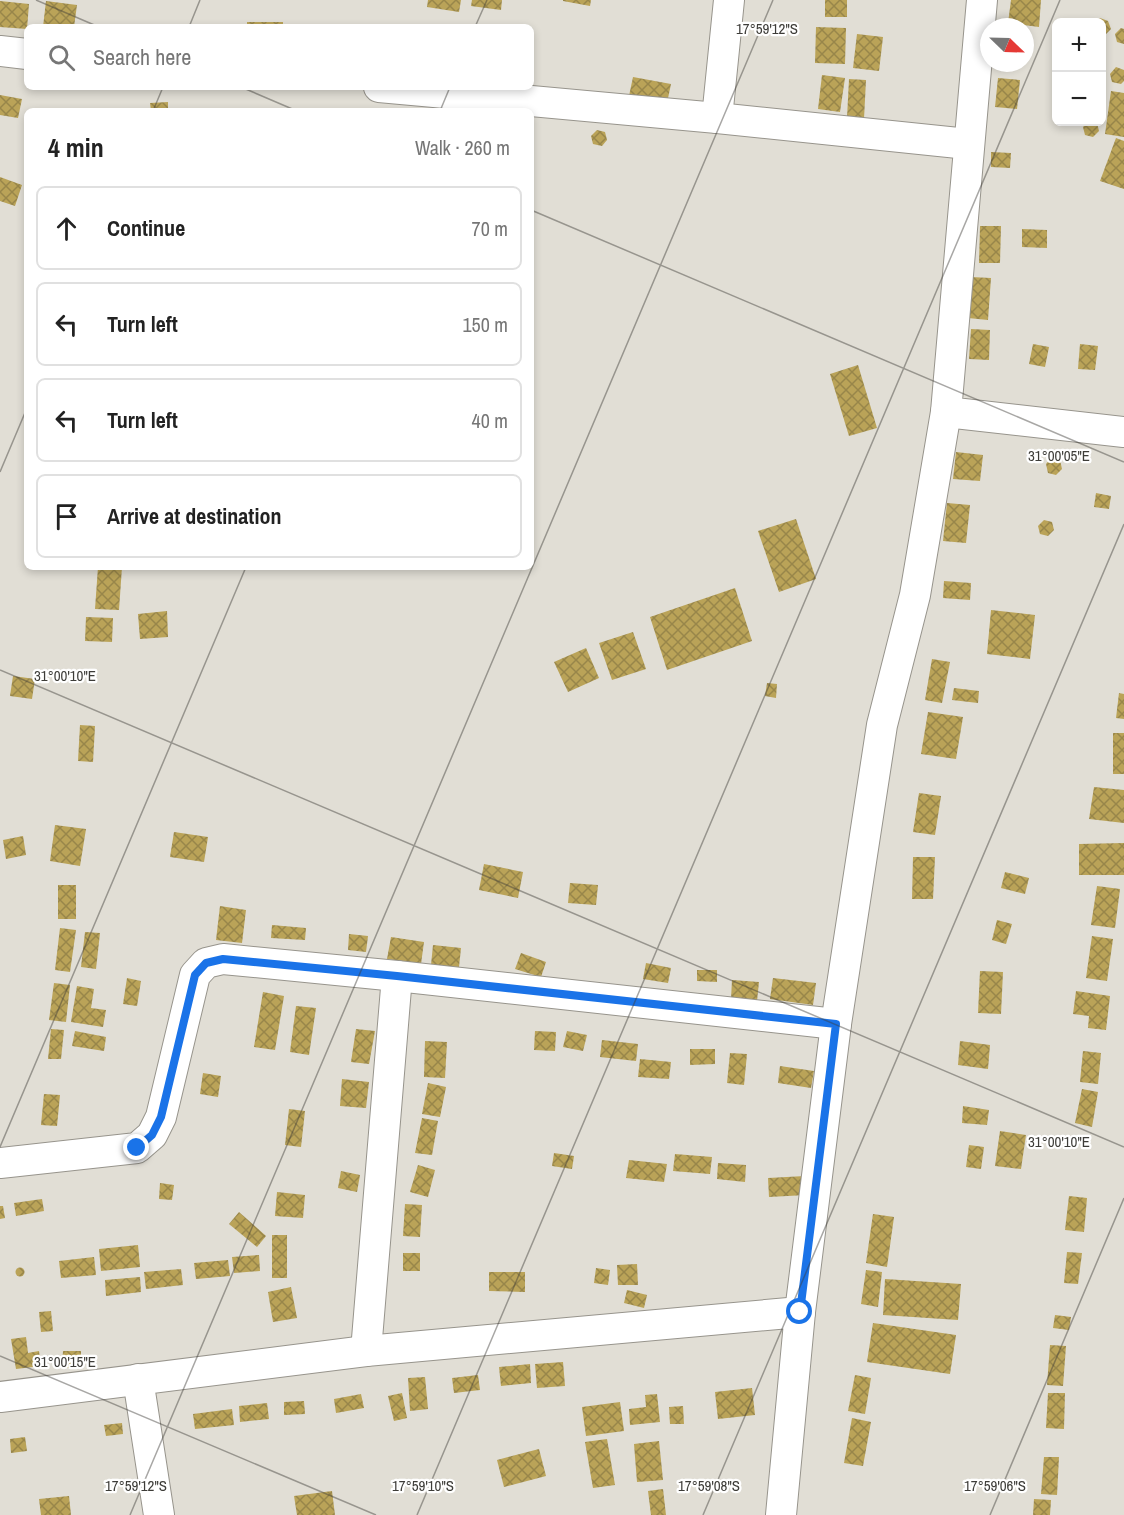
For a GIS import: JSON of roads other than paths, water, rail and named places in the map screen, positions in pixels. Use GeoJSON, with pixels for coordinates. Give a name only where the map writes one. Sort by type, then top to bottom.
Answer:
{"type":"FeatureCollection","features":[{"type":"Feature","properties":{"kind":"street"},"geometry":{"type":"LineString","coordinates":[[717,118],[729,0]]}},
{"type":"Feature","properties":{"kind":"street"},"geometry":{"type":"LineString","coordinates":[[781,1515],[800,1312],[836,1024],[882,725],[915,595],[946,412],[982,0]]}},
{"type":"Feature","properties":{"kind":"street"},"geometry":{"type":"LineString","coordinates":[[0,51],[24,54]]}},
{"type":"Feature","properties":{"kind":"street"},"geometry":{"type":"LineString","coordinates":[[412,90],[968,144]]}},
{"type":"Feature","properties":{"kind":"street"},"geometry":{"type":"LineString","coordinates":[[946,412],[1124,432]]}},
{"type":"Feature","properties":{"kind":"street"},"geometry":{"type":"LineString","coordinates":[[0,1163],[137,1148],[152,1135],[161,1117],[195,975],[206,963],[223,959],[836,1024]]}},
{"type":"Feature","properties":{"kind":"street"},"geometry":{"type":"LineString","coordinates":[[366,1351],[397,976]]}},
{"type":"Feature","properties":{"kind":"street"},"geometry":{"type":"LineString","coordinates":[[0,1397],[366,1351],[800,1312]]}},
{"type":"Feature","properties":{"kind":"street"},"geometry":{"type":"LineString","coordinates":[[138,1379],[159,1515]]}}]}
